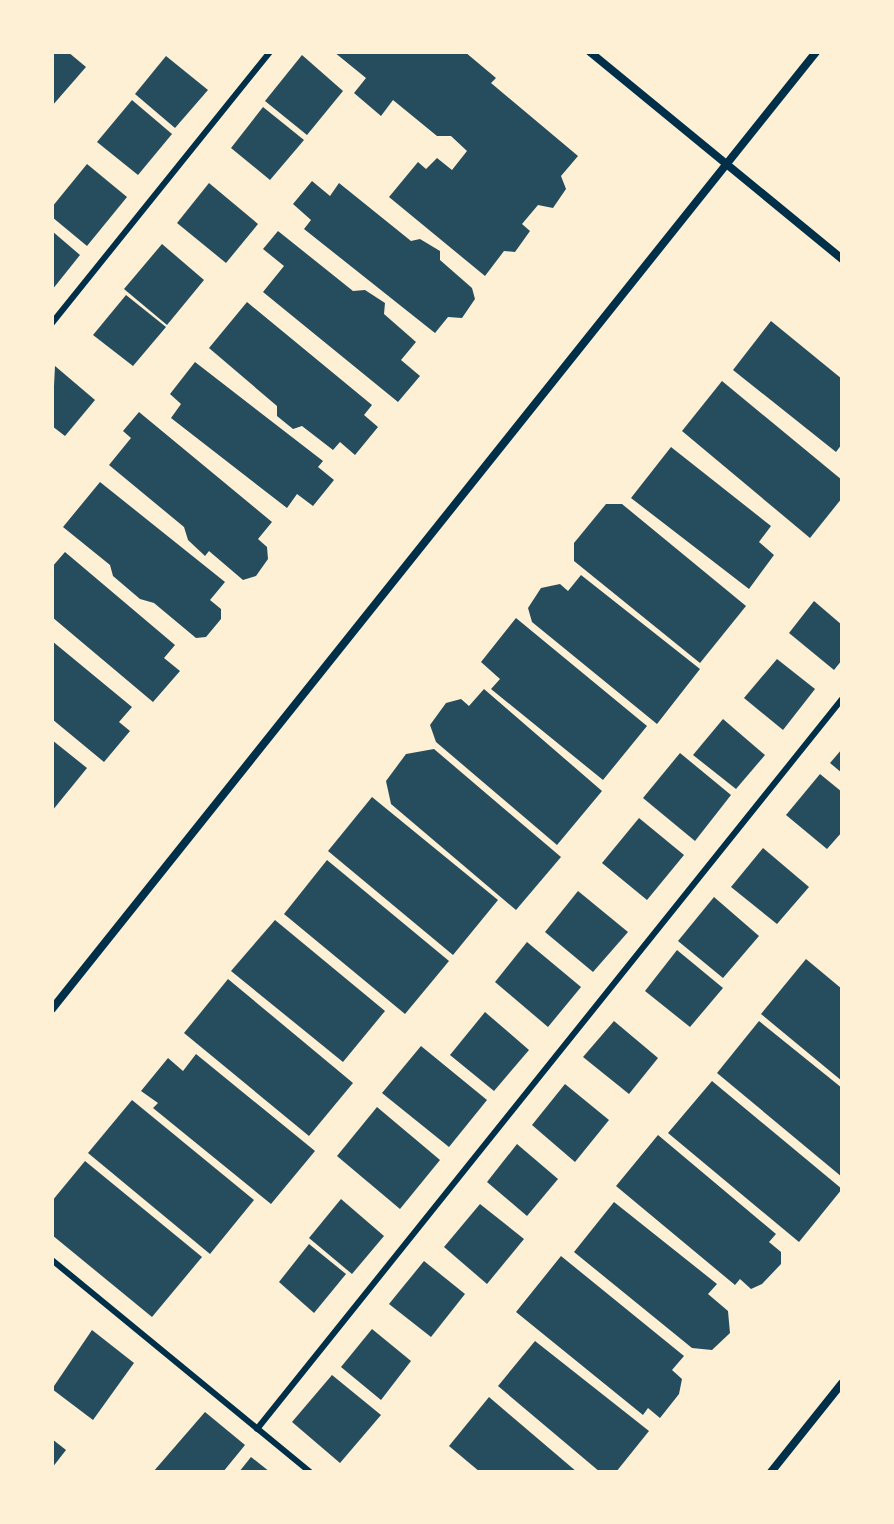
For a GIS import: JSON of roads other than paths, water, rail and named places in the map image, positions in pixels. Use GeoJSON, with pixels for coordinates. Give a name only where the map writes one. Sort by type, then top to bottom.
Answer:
{"type":"FeatureCollection","features":[{"type":"Feature","properties":{"kind":"street"},"geometry":{"type":"LineString","coordinates":[[590,52],[842,259]]}},
{"type":"Feature","properties":{"kind":"street"},"geometry":{"type":"LineString","coordinates":[[52,1009],[816,52]]}},
{"type":"Feature","properties":{"kind":"street"},"geometry":{"type":"LineString","coordinates":[[771,1472],[842,1383]]}},
{"type":"Feature","properties":{"kind":"lane"},"geometry":{"type":"LineString","coordinates":[[52,323],[270,52]]}},
{"type":"Feature","properties":{"kind":"lane"},"geometry":{"type":"LineString","coordinates":[[257,1429],[842,699]]}},
{"type":"Feature","properties":{"kind":"lane"},"geometry":{"type":"LineString","coordinates":[[54,1265],[310,1472]]}}]}
